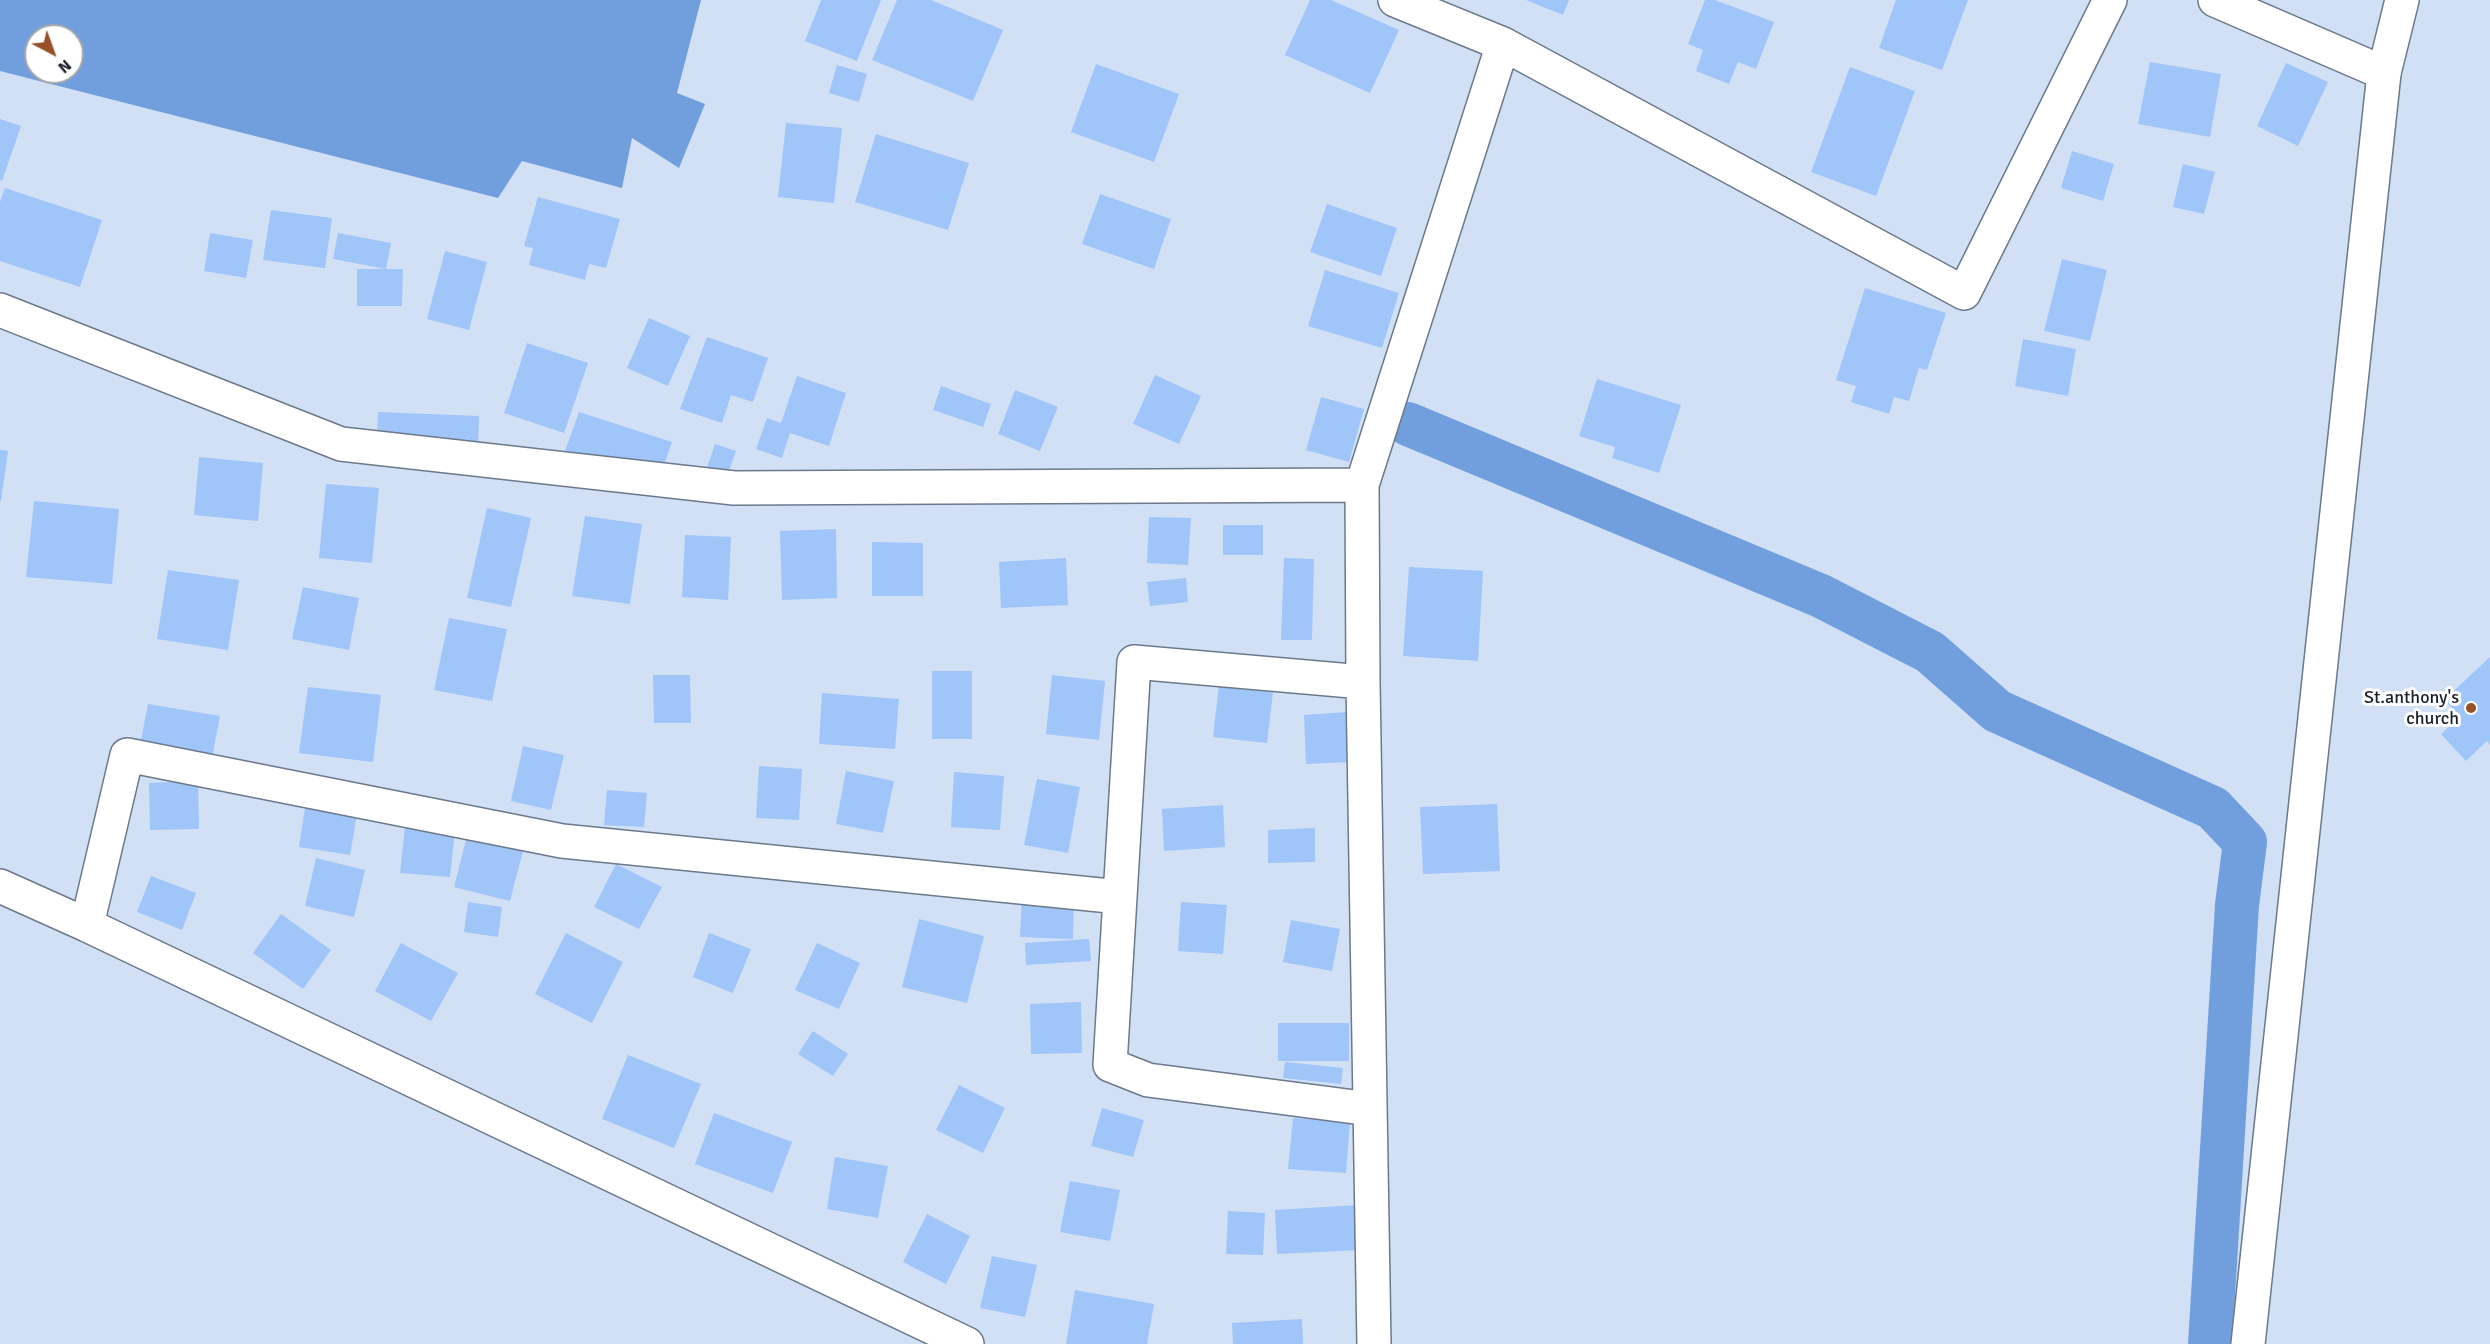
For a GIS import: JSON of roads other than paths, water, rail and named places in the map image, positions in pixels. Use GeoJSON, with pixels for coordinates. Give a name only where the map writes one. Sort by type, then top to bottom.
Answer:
{"type":"FeatureCollection","features":[{"type":"Feature","properties":{"kind":"street"},"geometry":{"type":"LineString","coordinates":[[1395,0],[1503,44],[1964,293],[2110,0]]}},
{"type":"Feature","properties":{"kind":"street"},"geometry":{"type":"LineString","coordinates":[[2215,0],[2384,73]]}},
{"type":"Feature","properties":{"kind":"street"},"geometry":{"type":"LineString","coordinates":[[2248,1344],[2384,73],[2402,0]]}},
{"type":"Feature","properties":{"kind":"street"},"geometry":{"type":"LineString","coordinates":[[1374,1344],[1362,485],[1503,44]]}},
{"type":"Feature","properties":{"kind":"street"},"geometry":{"type":"LineString","coordinates":[[0,310],[341,444],[734,488],[1362,485]]}},
{"type":"Feature","properties":{"kind":"street"},"geometry":{"type":"LineString","coordinates":[[1363,682],[1134,662],[1110,1065],[1148,1080],[1370,1109]]}},
{"type":"Feature","properties":{"kind":"street"},"geometry":{"type":"LineString","coordinates":[[87,925],[127,755],[562,841],[1120,897]]}},
{"type":"Feature","properties":{"kind":"street"},"geometry":{"type":"LineString","coordinates":[[0,886],[87,925],[967,1344]]}},
{"type":"Feature","properties":{"kind":"water"},"geometry":{"type":"Polygon","coordinates":[[[0,0],[701,0],[677,93],[705,104],[679,168],[632,138],[622,188],[522,161],[498,198],[51,84],[84,84],[84,24],[24,24],[24,77],[0,71],[0,0]]]}},
{"type":"Feature","properties":{"kind":"waterway"},"geometry":{"type":"LineString","coordinates":[[1408,424],[1821,596],[1930,652],[1997,711],[2213,808],[2245,842],[2237,905],[2210,1344]]}},
{"type":"Feature","properties":{"kind":"place","name":"St.anthony's church"},"geometry":{"type":"Point","coordinates":[2471,708]}}]}
